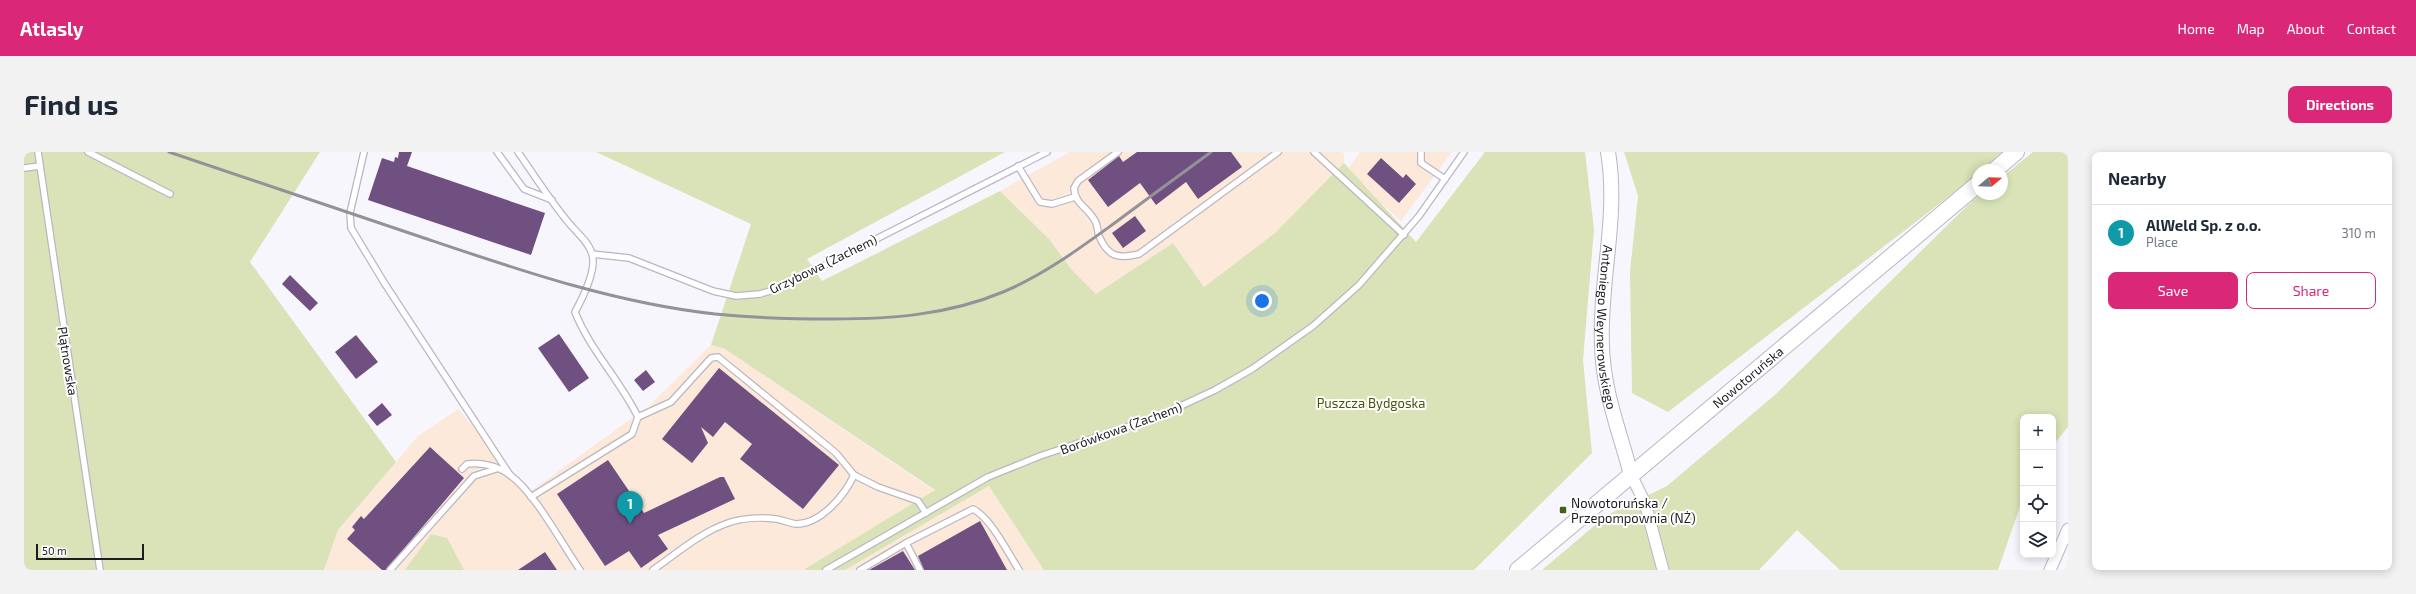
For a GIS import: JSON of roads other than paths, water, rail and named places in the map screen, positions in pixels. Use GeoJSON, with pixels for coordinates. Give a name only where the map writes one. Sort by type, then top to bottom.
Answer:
{"type":"FeatureCollection","features":[{"type":"Feature","properties":{"kind":"main road"},"geometry":{"type":"LineString","coordinates":[[2002,164],[2016,152]]}},
{"type":"Feature","properties":{"kind":"main road","name":"Nowotoruńska"},"geometry":{"type":"LineString","coordinates":[[1518,570],[1972,189]]}},
{"type":"Feature","properties":{"kind":"street","name":"Antoniego Weynerowskiego"},"geometry":{"type":"LineString","coordinates":[[1608,152],[1612,194],[1602,345],[1611,408],[1623,443],[1631,475]]}},
{"type":"Feature","properties":{"kind":"street"},"geometry":{"type":"LineString","coordinates":[[1631,475],[1645,503],[1663,570]]}},
{"type":"Feature","properties":{"kind":"street"},"geometry":{"type":"LineString","coordinates":[[2050,570],[2068,529]]}},
{"type":"Feature","properties":{"kind":"lane","name":"Plątnowska"},"geometry":{"type":"LineString","coordinates":[[38,152],[100,570]]}},
{"type":"Feature","properties":{"kind":"lane"},"geometry":{"type":"LineString","coordinates":[[88,152],[170,194]]}},
{"type":"Feature","properties":{"kind":"lane"},"geometry":{"type":"LineString","coordinates":[[364,152],[350,213],[351,228],[385,284],[510,475],[531,497],[580,570]]}},
{"type":"Feature","properties":{"kind":"lane"},"geometry":{"type":"LineString","coordinates":[[497,152],[524,190],[552,200]]}},
{"type":"Feature","properties":{"kind":"lane"},"geometry":{"type":"LineString","coordinates":[[518,152],[552,200],[586,242],[592,254],[593,267],[585,294],[575,312],[582,329],[626,394],[638,417]]}},
{"type":"Feature","properties":{"kind":"lane","name":"Grzybowa (Zachem)"},"geometry":{"type":"LineString","coordinates":[[592,254],[629,258],[713,291],[736,296],[760,294],[798,279],[1047,152]]}},
{"type":"Feature","properties":{"kind":"lane"},"geometry":{"type":"LineString","coordinates":[[1118,152],[1078,181],[1074,188],[1074,197],[1095,221],[1098,235],[1108,250],[1116,257],[1126,257],[1139,254],[1278,152]]}},
{"type":"Feature","properties":{"kind":"lane"},"geometry":{"type":"LineString","coordinates":[[1314,152],[1404,235]]}},
{"type":"Feature","properties":{"kind":"lane"},"geometry":{"type":"LineString","coordinates":[[1420,152],[1421,163],[1445,179]]}},
{"type":"Feature","properties":{"kind":"lane","name":"Borówkowa (Zachem)"},"geometry":{"type":"LineString","coordinates":[[826,570],[988,477],[1040,456],[1157,417],[1215,390],[1252,369],[1313,326],[1348,296],[1404,235],[1464,152]]}},
{"type":"Feature","properties":{"kind":"lane"},"geometry":{"type":"LineString","coordinates":[[24,168],[40,166]]}},
{"type":"Feature","properties":{"kind":"lane"},"geometry":{"type":"LineString","coordinates":[[1018,166],[1040,202],[1052,204],[1074,197]]}},
{"type":"Feature","properties":{"kind":"lane"},"geometry":{"type":"LineString","coordinates":[[531,497],[632,434],[638,417],[672,402],[711,358],[718,357],[836,453],[854,475],[878,487],[918,501],[926,513]]}},
{"type":"Feature","properties":{"kind":"lane"},"geometry":{"type":"LineString","coordinates":[[462,468],[466,464],[481,462],[510,475]]}},
{"type":"Feature","properties":{"kind":"lane"},"geometry":{"type":"LineString","coordinates":[[390,570],[474,476],[496,469]]}},
{"type":"Feature","properties":{"kind":"lane"},"geometry":{"type":"LineString","coordinates":[[653,570],[705,535],[727,523],[753,518],[775,519],[796,524],[808,523],[835,503],[848,488],[854,475]]}},
{"type":"Feature","properties":{"kind":"lane"},"geometry":{"type":"LineString","coordinates":[[860,570],[906,543],[973,510],[980,513],[989,524],[1019,570]]}},
{"type":"Feature","properties":{"kind":"lane"},"geometry":{"type":"LineString","coordinates":[[906,543],[920,570]]}},
{"type":"Feature","properties":{"kind":"railway"},"geometry":{"type":"LineString","coordinates":[[169,152],[495,262],[604,294],[678,309],[715,314],[774,318],[833,319],[898,317],[940,311],[982,300],[1003,292],[1033,278],[1075,251],[1211,152]]}},
{"type":"Feature","properties":{"kind":"place","name":"Nowotoruńska / Przepompownia (NŻ)"},"geometry":{"type":"Point","coordinates":[1563,510]}},
{"type":"Feature","properties":{"kind":"place","name":"AlWeld Sp. z o.o."},"geometry":{"type":"Point","coordinates":[630,524]}},
{"type":"Feature","properties":{"kind":"park label","name":"Puszcza Bydgoska"},"geometry":{"type":"Point","coordinates":[1371,403]}}]}
